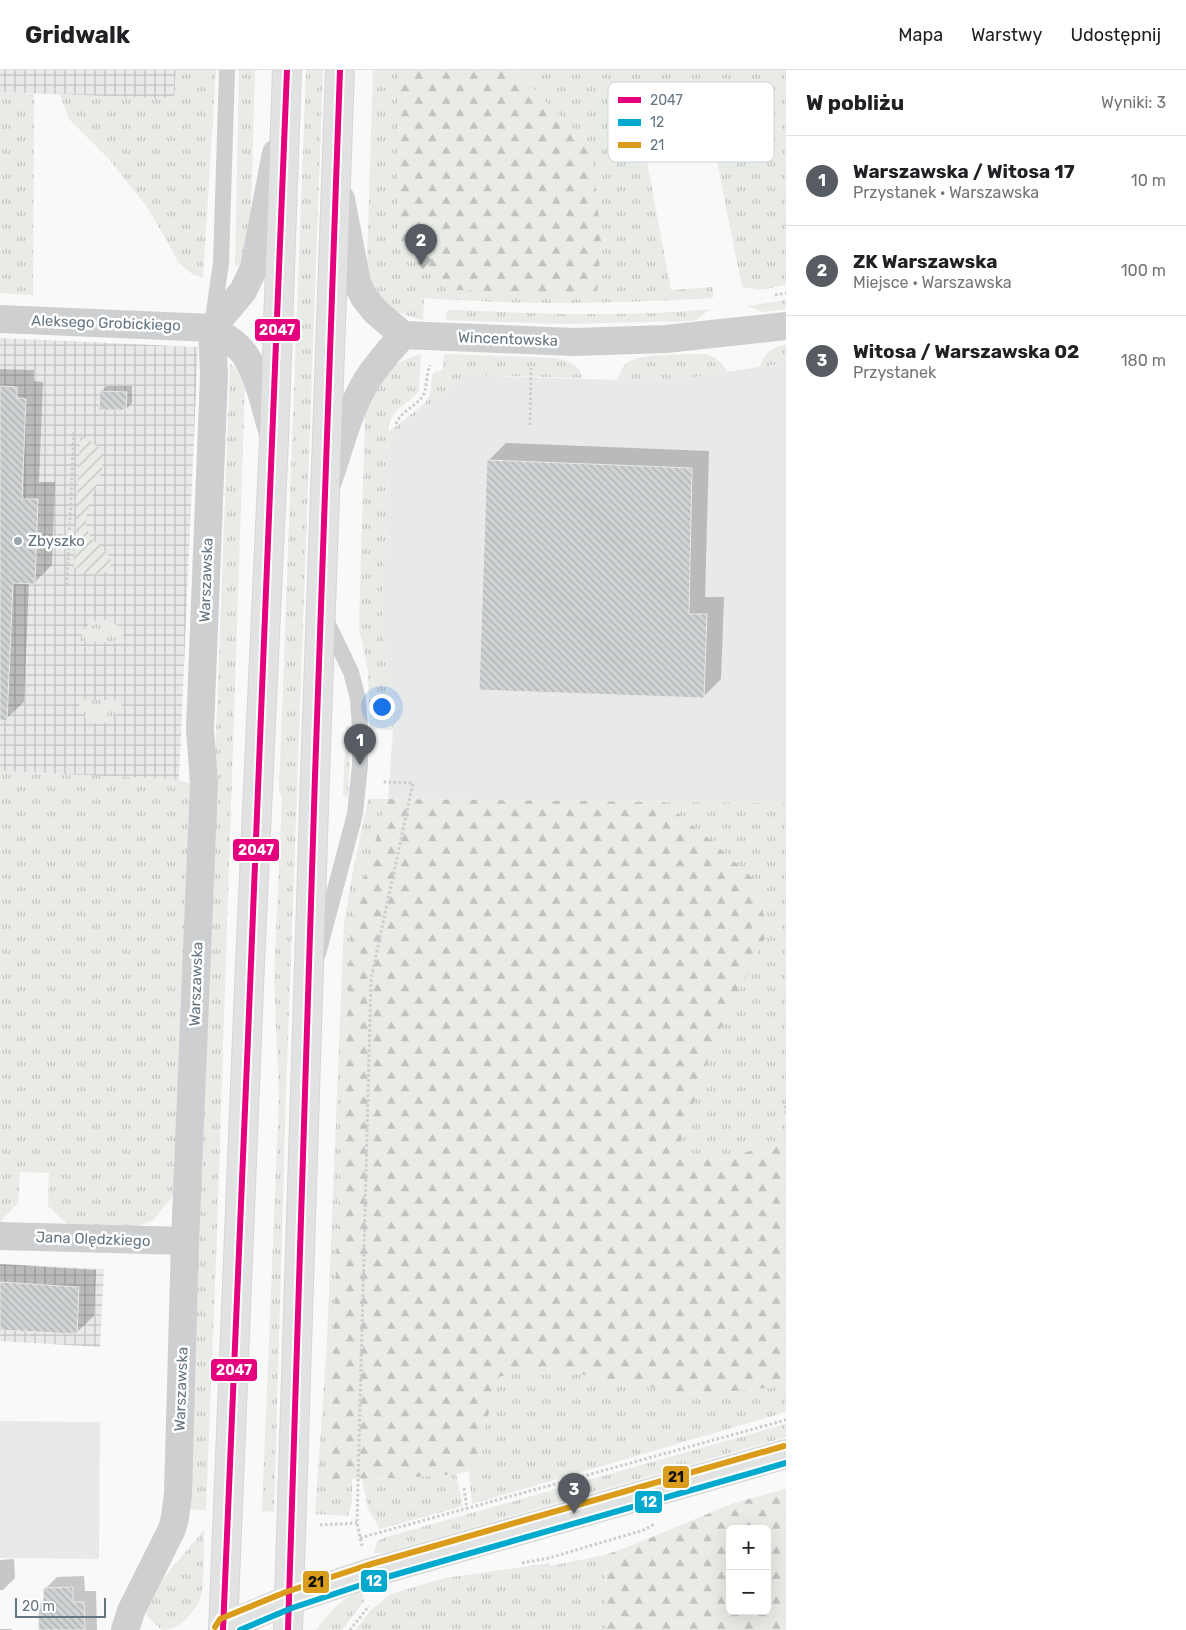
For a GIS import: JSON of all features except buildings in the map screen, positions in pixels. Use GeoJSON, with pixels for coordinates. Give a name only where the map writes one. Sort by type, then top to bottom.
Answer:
{"type":"FeatureCollection","features":[{"type":"Feature","properties":{"kind":"main road"},"geometry":{"type":"LineString","coordinates":[[288,1630],[340,70]]}},
{"type":"Feature","properties":{"kind":"main road"},"geometry":{"type":"LineString","coordinates":[[286,83],[274,440],[221,1629],[289,1600],[370,1573],[786,1454]]}},
{"type":"Feature","properties":{"kind":"street"},"geometry":{"type":"LineString","coordinates":[[274,440],[253,368],[232,341],[212,328],[243,291],[254,268],[286,83]]}},
{"type":"Feature","properties":{"kind":"street"},"geometry":{"type":"LineString","coordinates":[[326,488],[358,396],[376,365],[403,335],[375,311],[364,297],[357,283],[336,172]]}},
{"type":"Feature","properties":{"kind":"street","name":"Aleksego Grobickiego"},"geometry":{"type":"LineString","coordinates":[[0,319],[212,328]]}},
{"type":"Feature","properties":{"kind":"street","name":"Wincentowska"},"geometry":{"type":"LineString","coordinates":[[403,335],[574,342],[666,339],[786,326]]}},
{"type":"Feature","properties":{"kind":"street","name":"Warszawska"},"geometry":{"type":"LineString","coordinates":[[125,1630],[131,1611],[167,1541],[175,1518],[179,1483],[185,1241],[204,783],[200,729],[214,374],[212,328]]}},
{"type":"Feature","properties":{"kind":"street","name":"Jana Olędzkiego"},"geometry":{"type":"LineString","coordinates":[[0,1236],[185,1241]]}},
{"type":"Feature","properties":{"kind":"lane"},"geometry":{"type":"LineString","coordinates":[[212,328],[220,263],[227,70]]}},
{"type":"Feature","properties":{"kind":"lane"},"geometry":{"type":"LineString","coordinates":[[308,990],[355,814],[360,765],[358,699],[351,672],[321,610]]}},
{"type":"Feature","properties":{"kind":"path"},"geometry":{"type":"LineString","coordinates":[[530,425],[532,340]]}},
{"type":"Feature","properties":{"kind":"path"},"geometry":{"type":"LineString","coordinates":[[66,585],[74,431]]}},
{"type":"Feature","properties":{"kind":"path"},"geometry":{"type":"LineString","coordinates":[[364,1552],[357,1523],[371,979],[413,783],[376,782]]}},
{"type":"Feature","properties":{"kind":"path"},"geometry":{"type":"LineString","coordinates":[[786,1101],[786,1113]]}},
{"type":"Feature","properties":{"kind":"path"},"geometry":{"type":"LineString","coordinates":[[360,1538],[786,1420]]}},
{"type":"Feature","properties":{"kind":"path"},"geometry":{"type":"LineString","coordinates":[[464,1488],[467,1509]]}},
{"type":"Feature","properties":{"kind":"path"},"geometry":{"type":"LineString","coordinates":[[317,1526],[357,1523]]}},
{"type":"Feature","properties":{"kind":"path"},"geometry":{"type":"LineString","coordinates":[[350,1630],[370,1604]]}},
{"type":"Feature","properties":{"kind":"shaded area"},"geometry":{"type":"Polygon","coordinates":[[[0,70],[176,70],[175,99],[0,92],[0,70]]]}},
{"type":"Feature","properties":{"kind":"shaded area"},"geometry":{"type":"Polygon","coordinates":[[[0,338],[198,347],[179,780],[0,771],[0,338]]]}},
{"type":"Feature","properties":{"kind":"shaded area"},"geometry":{"type":"Polygon","coordinates":[[[786,363],[786,803],[388,799],[393,730],[390,679],[382,627],[389,437],[466,375],[617,380],[688,378],[786,363]]]}},
{"type":"Feature","properties":{"kind":"shaded area"},"geometry":{"type":"Polygon","coordinates":[[[0,1264],[104,1269],[100,1347],[0,1341],[0,1264]]]}},
{"type":"Feature","properties":{"kind":"shaded area"},"geometry":{"type":"Polygon","coordinates":[[[0,1421],[100,1422],[99,1559],[0,1558],[0,1421]]]}},
{"type":"Feature","properties":{"kind":"green space"},"geometry":{"type":"Polygon","coordinates":[[[176,70],[216,70],[203,278],[192,274],[179,263],[148,208],[108,158],[69,119],[60,94],[174,99],[176,70]]]}},
{"type":"Feature","properties":{"kind":"green space"},"geometry":{"type":"Polygon","coordinates":[[[239,70],[255,70],[250,244],[243,264],[235,266],[239,70]]]}},
{"type":"Feature","properties":{"kind":"green space"},"geometry":{"type":"Polygon","coordinates":[[[306,70],[323,70],[286,1093],[274,1512],[262,1511],[279,1096],[274,980],[282,798],[279,791],[306,70]]]}},
{"type":"Feature","properties":{"kind":"green space"},"geometry":{"type":"Polygon","coordinates":[[[373,70],[399,70],[397,237],[454,290],[592,145],[514,70],[786,70],[786,285],[760,290],[742,287],[717,162],[774,162],[774,82],[608,82],[608,162],[647,162],[671,290],[713,287],[713,298],[568,303],[424,298],[423,320],[400,313],[384,302],[373,286],[367,262],[373,70]]]}},
{"type":"Feature","properties":{"kind":"green space"},"geometry":{"type":"Polygon","coordinates":[[[399,70],[514,70],[592,145],[601,241],[597,294],[454,290],[397,237],[399,70]]]}},
{"type":"Feature","properties":{"kind":"green space"},"geometry":{"type":"Polygon","coordinates":[[[0,92],[34,94],[33,295],[0,293],[0,92]]]}},
{"type":"Feature","properties":{"kind":"green space"},"geometry":{"type":"Polygon","coordinates":[[[786,300],[786,309],[762,312],[748,306],[786,300]]]}},
{"type":"Feature","properties":{"kind":"green space"},"geometry":{"type":"Polygon","coordinates":[[[710,309],[697,320],[690,321],[564,324],[446,320],[446,314],[449,310],[612,314],[710,309]]]}},
{"type":"Feature","properties":{"kind":"green space"},"geometry":{"type":"Polygon","coordinates":[[[786,344],[786,363],[760,367],[769,351],[786,344]]]}},
{"type":"Feature","properties":{"kind":"green space"},"geometry":{"type":"Polygon","coordinates":[[[421,354],[419,391],[394,413],[389,425],[389,432],[426,402],[431,390],[432,375],[443,370],[444,354],[556,358],[573,364],[583,378],[466,375],[389,437],[382,627],[390,679],[393,730],[370,730],[368,671],[359,628],[365,415],[374,388],[384,373],[402,361],[421,354]]]}},
{"type":"Feature","properties":{"kind":"green space"},"geometry":{"type":"Polygon","coordinates":[[[676,354],[706,354],[719,360],[727,372],[688,378],[617,380],[624,366],[634,359],[676,354]]]}},
{"type":"Feature","properties":{"kind":"green space"},"geometry":{"type":"Polygon","coordinates":[[[230,364],[242,371],[245,383],[206,1510],[187,1509],[230,364]]]}},
{"type":"Feature","properties":{"kind":"green space"},"geometry":{"type":"Polygon","coordinates":[[[80,436],[95,444],[101,454],[103,465],[86,517],[89,534],[107,554],[112,563],[108,569],[100,574],[90,573],[74,567],[80,436]]]}},
{"type":"Feature","properties":{"kind":"green space"},"geometry":{"type":"Polygon","coordinates":[[[100,619],[114,623],[120,629],[125,643],[80,641],[86,627],[100,619]]]}},
{"type":"Feature","properties":{"kind":"green space"},"geometry":{"type":"Polygon","coordinates":[[[78,699],[123,701],[119,711],[113,718],[99,724],[91,722],[85,717],[80,710],[78,699]]]}},
{"type":"Feature","properties":{"kind":"green space"},"geometry":{"type":"Polygon","coordinates":[[[349,726],[351,728],[348,798],[343,795],[346,727],[349,726]]]}},
{"type":"Feature","properties":{"kind":"green space"},"geometry":{"type":"Polygon","coordinates":[[[0,771],[179,780],[190,783],[177,1179],[174,1195],[153,1220],[137,1227],[67,1224],[48,1206],[49,1173],[20,1172],[18,1203],[0,1222],[0,771]]]}},
{"type":"Feature","properties":{"kind":"green space"},"geometry":{"type":"Polygon","coordinates":[[[368,799],[388,799],[351,921],[327,1479],[352,1479],[352,1502],[348,1516],[315,1514],[327,1341],[344,924],[368,799]]]}},
{"type":"Feature","properties":{"kind":"green space"},"geometry":{"type":"Polygon","coordinates":[[[388,799],[664,802],[755,880],[768,932],[715,1040],[677,1153],[720,1160],[786,1140],[786,1386],[724,1392],[682,1393],[540,1367],[499,1377],[473,1470],[456,1474],[402,1478],[327,1479],[351,921],[388,799]]]}},
{"type":"Feature","properties":{"kind":"green space"},"geometry":{"type":"Polygon","coordinates":[[[664,802],[786,803],[786,1140],[720,1160],[677,1153],[715,1040],[755,880],[664,802]]]}},
{"type":"Feature","properties":{"kind":"green space"},"geometry":{"type":"Polygon","coordinates":[[[540,1367],[682,1393],[724,1392],[786,1386],[786,1412],[472,1504],[469,1471],[473,1469],[499,1377],[540,1367]]]}},
{"type":"Feature","properties":{"kind":"green space"},"geometry":{"type":"Polygon","coordinates":[[[786,1424],[786,1437],[383,1553],[374,1553],[377,1542],[383,1538],[786,1424]]]}},
{"type":"Feature","properties":{"kind":"green space"},"geometry":{"type":"Polygon","coordinates":[[[456,1474],[463,1506],[380,1529],[368,1509],[362,1479],[456,1474]]]}},
{"type":"Feature","properties":{"kind":"green space"},"geometry":{"type":"Polygon","coordinates":[[[786,1489],[786,1630],[606,1630],[605,1555],[731,1504],[786,1489]]]}},
{"type":"Feature","properties":{"kind":"green space"},"geometry":{"type":"Polygon","coordinates":[[[204,1530],[201,1597],[186,1619],[172,1628],[162,1630],[147,1616],[147,1604],[150,1594],[204,1530]]]}},
{"type":"Feature","properties":{"kind":"green space"},"geometry":{"type":"Polygon","coordinates":[[[605,1555],[606,1630],[355,1630],[370,1611],[390,1594],[445,1578],[550,1563],[550,1566],[605,1555]]]}},
{"type":"Feature","properties":{"kind":"green space"},"geometry":{"type":"Polygon","coordinates":[[[362,1590],[364,1601],[342,1630],[316,1630],[336,1607],[348,1597],[362,1590]]]}},
{"type":"Feature","properties":{"kind":"transit line","name":"2047"},"geometry":{"type":"LineString","coordinates":[[223,1630],[287,70]]}},
{"type":"Feature","properties":{"kind":"transit line","name":"2047"},"geometry":{"type":"LineString","coordinates":[[288,1630],[340,70]]}},
{"type":"Feature","properties":{"kind":"transit line","name":"21"},"geometry":{"type":"LineString","coordinates":[[215,1627],[220,1619],[286,1592],[368,1565],[784,1446]]}},
{"type":"Feature","properties":{"kind":"transit line","name":"12"},"geometry":{"type":"LineString","coordinates":[[240,1630],[292,1608],[373,1581],[786,1463]]}},
{"type":"Feature","properties":{"kind":"place","name":"ZK Warszawska"},"geometry":{"type":"Point","coordinates":[421,265]}},
{"type":"Feature","properties":{"kind":"place","name":"Zbyszko"},"geometry":{"type":"Point","coordinates":[18,541]}},
{"type":"Feature","properties":{"kind":"place","name":"Warszawska / Witosa 17"},"geometry":{"type":"Point","coordinates":[360,765]}},
{"type":"Feature","properties":{"kind":"place","name":"Witosa / Warszawska 02"},"geometry":{"type":"Point","coordinates":[574,1514]}}]}
